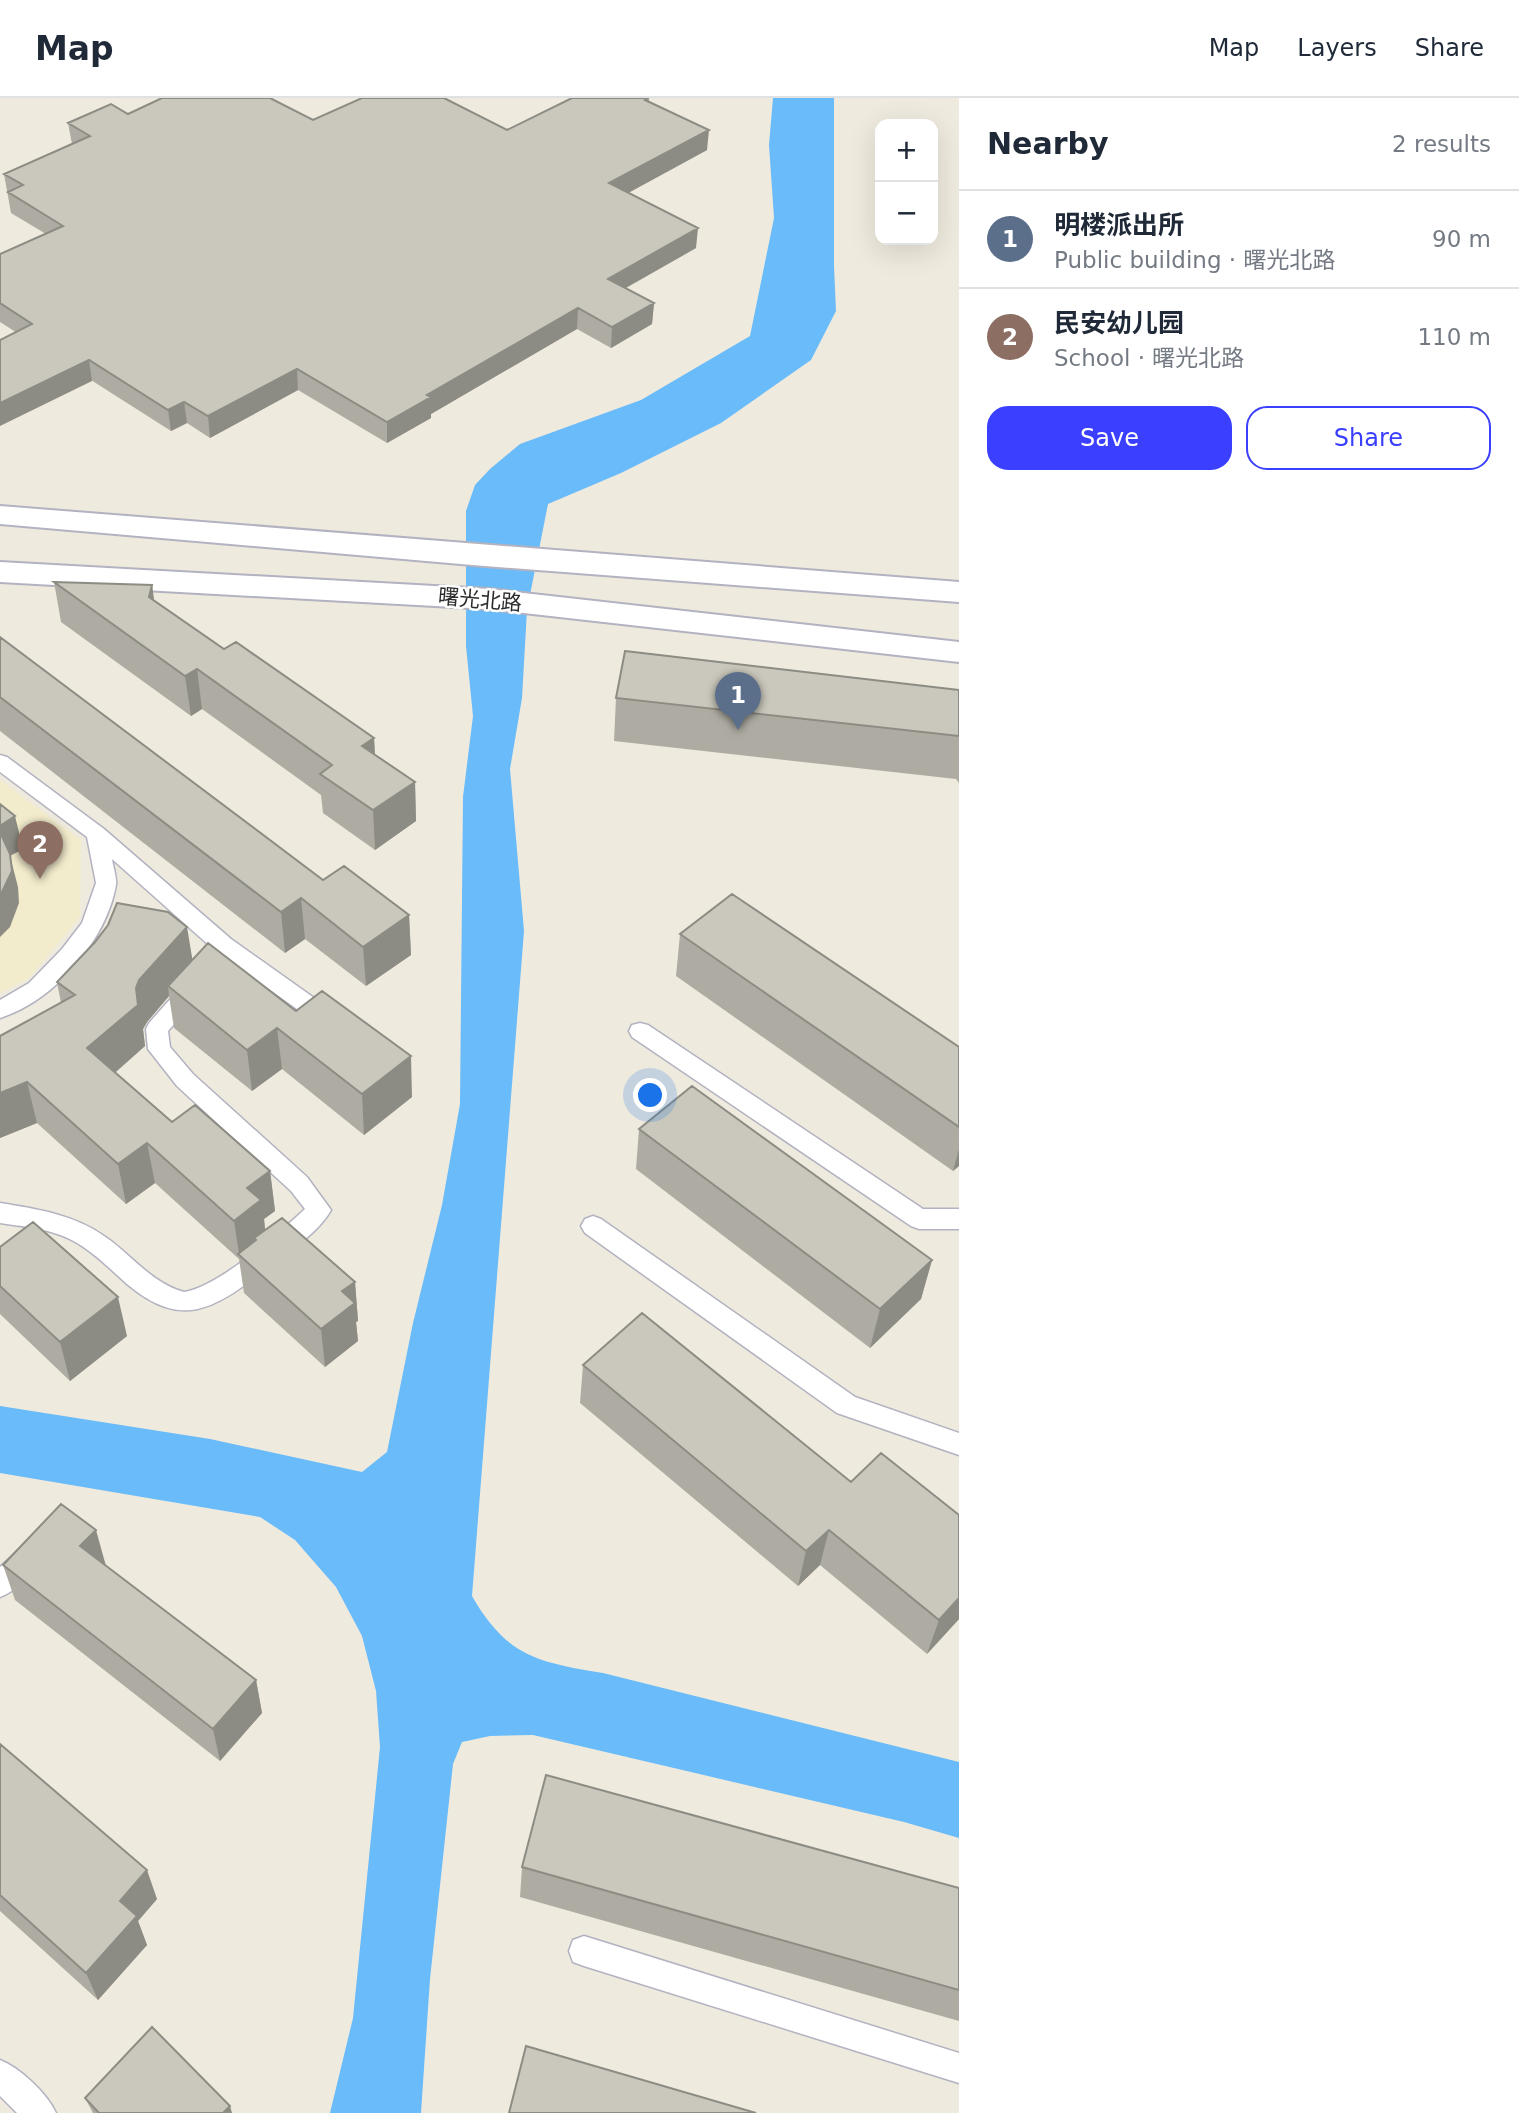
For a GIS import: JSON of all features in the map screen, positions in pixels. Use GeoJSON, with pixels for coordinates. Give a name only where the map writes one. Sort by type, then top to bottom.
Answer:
{"type":"FeatureCollection","features":[{"type":"Feature","properties":{"kind":"main road","name":"曙光北路"},"geometry":{"type":"LineString","coordinates":[[0,514],[472,555],[959,592]]}},
{"type":"Feature","properties":{"kind":"main road","name":"曙光北路"},"geometry":{"type":"LineString","coordinates":[[0,572],[489,599],[959,652]]}},
{"type":"Feature","properties":{"kind":"lane"},"geometry":{"type":"LineString","coordinates":[[0,762],[97,834],[223,945],[347,1033]]}},
{"type":"Feature","properties":{"kind":"lane"},"geometry":{"type":"LineString","coordinates":[[0,1010],[37,989],[70,955],[92,925],[106,883],[97,834]]}},
{"type":"Feature","properties":{"kind":"lane"},"geometry":{"type":"LineString","coordinates":[[0,1213],[57,1222],[95,1242],[156,1292],[186,1303],[208,1298],[301,1229],[319,1210],[299,1184],[185,1080],[159,1049],[157,1029],[204,976],[223,945]]}},
{"type":"Feature","properties":{"kind":"lane"},"geometry":{"type":"LineString","coordinates":[[640,1031],[919,1219],[959,1219]]}},
{"type":"Feature","properties":{"kind":"lane"},"geometry":{"type":"LineString","coordinates":[[593,1226],[846,1405],[959,1444]]}},
{"type":"Feature","properties":{"kind":"lane"},"geometry":{"type":"LineString","coordinates":[[0,1586],[47,1540]]}},
{"type":"Feature","properties":{"kind":"lane"},"geometry":{"type":"LineString","coordinates":[[584,1951],[959,2068]]}},
{"type":"Feature","properties":{"kind":"lane"},"geometry":{"type":"LineString","coordinates":[[0,2075],[40,2113]]}},
{"type":"Feature","properties":{"kind":"shaded area"},"geometry":{"type":"Polygon","coordinates":[[[0,780],[81,840],[80,917],[29,978],[0,993],[0,780]]]}},
{"type":"Feature","properties":{"kind":"water"},"geometry":{"type":"Polygon","coordinates":[[[773,98],[834,98],[836,311],[811,360],[721,423],[621,473],[548,504],[527,610],[522,698],[510,769],[524,931],[472,1596],[498,1632],[526,1653],[542,1660],[959,1762],[959,1838],[904,1822],[533,1735],[490,1736],[462,1742],[453,1764],[430,1979],[421,2113],[330,2113],[353,2018],[380,1747],[376,1691],[362,1636],[336,1587],[295,1540],[260,1517],[0,1473],[0,1406],[210,1439],[362,1472],[387,1452],[413,1323],[442,1205],[460,1104],[463,797],[473,716],[466,646],[466,511],[475,485],[520,444],[641,400],[750,336],[774,218],[769,145],[773,98]]]}},
{"type":"Feature","properties":{"kind":"building"},"geometry":{"type":"Polygon","coordinates":[[[162,98],[270,98],[313,120],[362,98],[444,98],[507,130],[572,98],[648,98],[645,100],[709,130],[609,183],[698,228],[608,279],[654,303],[612,327],[578,308],[427,395],[431,397],[387,422],[297,369],[208,416],[184,402],[168,410],[89,360],[0,403],[0,340],[32,324],[0,303],[0,254],[63,226],[8,192],[23,185],[4,174],[90,136],[68,123],[111,104],[128,114],[162,98]]]}},
{"type":"Feature","properties":{"kind":"building"},"geometry":{"type":"Polygon","coordinates":[[[54,582],[152,585],[149,597],[224,649],[236,642],[374,738],[362,746],[415,782],[373,810],[320,774],[332,765],[197,669],[185,676],[54,582]]]}},
{"type":"Feature","properties":{"kind":"building"},"geometry":{"type":"Polygon","coordinates":[[[0,637],[323,880],[344,866],[409,915],[363,947],[301,898],[281,912],[0,697],[0,637]]]}},
{"type":"Feature","properties":{"kind":"building"},"geometry":{"type":"Polygon","coordinates":[[[625,651],[959,690],[959,736],[616,698],[625,651]]]}},
{"type":"Feature","properties":{"kind":"building"},"geometry":{"type":"Polygon","coordinates":[[[0,804],[15,816],[0,826],[0,804]]]}},
{"type":"Feature","properties":{"kind":"building"},"geometry":{"type":"Polygon","coordinates":[[[0,832],[10,854],[12,871],[0,896],[0,832]]]}},
{"type":"Feature","properties":{"kind":"building"},"geometry":{"type":"Polygon","coordinates":[[[732,894],[959,1047],[959,1127],[680,934],[732,894]]]}},
{"type":"Feature","properties":{"kind":"building"},"geometry":{"type":"Polygon","coordinates":[[[117,903],[168,912],[187,927],[139,980],[136,988],[138,1005],[87,1048],[172,1122],[195,1105],[270,1171],[247,1188],[261,1200],[234,1221],[147,1143],[118,1164],[27,1082],[0,1093],[0,1036],[75,995],[57,982],[108,925],[117,903]]]}},
{"type":"Feature","properties":{"kind":"building"},"geometry":{"type":"Polygon","coordinates":[[[208,943],[296,1011],[322,991],[411,1056],[362,1094],[277,1028],[247,1050],[168,986],[208,943]]]}},
{"type":"Feature","properties":{"kind":"building"},"geometry":{"type":"Polygon","coordinates":[[[692,1086],[932,1260],[880,1309],[639,1129],[692,1086]]]}},
{"type":"Feature","properties":{"kind":"building"},"geometry":{"type":"Polygon","coordinates":[[[282,1218],[355,1282],[342,1291],[355,1303],[321,1329],[238,1254],[256,1240],[254,1238],[282,1218]]]}},
{"type":"Feature","properties":{"kind":"building"},"geometry":{"type":"Polygon","coordinates":[[[33,1222],[118,1297],[60,1342],[0,1286],[0,1247],[33,1222]]]}},
{"type":"Feature","properties":{"kind":"building"},"geometry":{"type":"Polygon","coordinates":[[[642,1313],[851,1482],[881,1453],[959,1515],[959,1598],[939,1620],[829,1530],[806,1551],[583,1365],[642,1313]]]}},
{"type":"Feature","properties":{"kind":"building"},"geometry":{"type":"Polygon","coordinates":[[[61,1504],[96,1530],[80,1546],[256,1680],[213,1729],[3,1565],[61,1504]]]}},
{"type":"Feature","properties":{"kind":"building"},"geometry":{"type":"Polygon","coordinates":[[[0,1744],[147,1870],[120,1901],[137,1916],[86,1973],[0,1895],[0,1744]]]}},
{"type":"Feature","properties":{"kind":"building"},"geometry":{"type":"Polygon","coordinates":[[[546,1775],[959,1888],[959,1990],[522,1867],[546,1775]]]}},
{"type":"Feature","properties":{"kind":"building"},"geometry":{"type":"Polygon","coordinates":[[[152,2027],[230,2106],[223,2113],[99,2113],[85,2098],[152,2027]]]}},
{"type":"Feature","properties":{"kind":"building"},"geometry":{"type":"Polygon","coordinates":[[[526,2046],[756,2113],[509,2113],[526,2046]]]}},
{"type":"Feature","properties":{"kind":"place","name":"明楼派出所"},"geometry":{"type":"Point","coordinates":[738,730]}},
{"type":"Feature","properties":{"kind":"place","name":"民安幼儿园"},"geometry":{"type":"Point","coordinates":[40,879]}}]}
